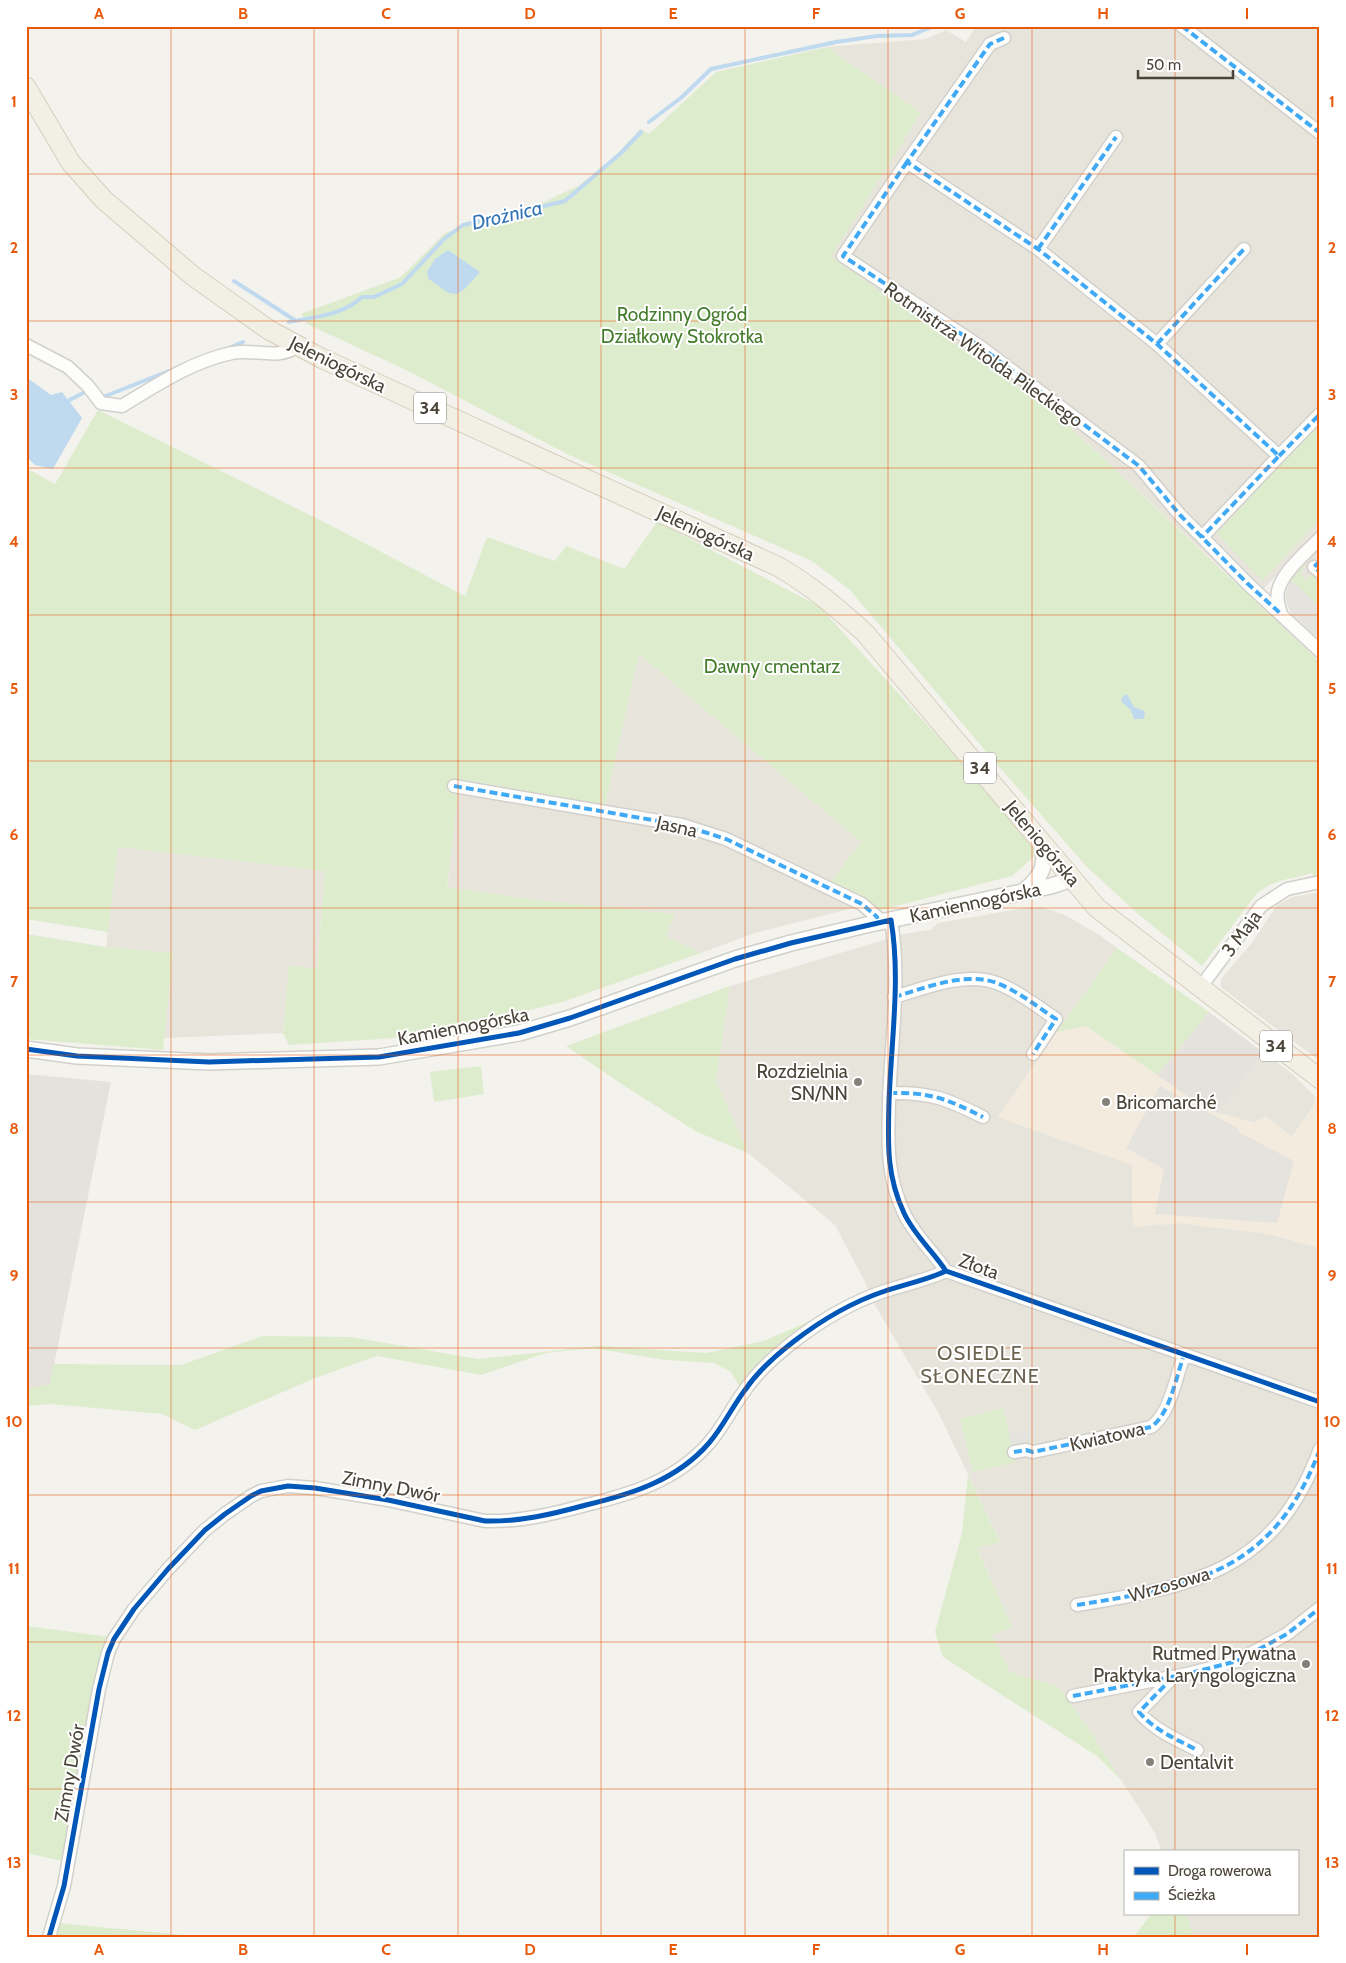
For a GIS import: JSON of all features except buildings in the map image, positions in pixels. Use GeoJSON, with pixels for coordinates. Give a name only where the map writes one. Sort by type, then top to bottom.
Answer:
{"type":"FeatureCollection","features":[{"type":"Feature","properties":{"kind":"main road","name":"Jeleniogórska"},"geometry":{"type":"LineString","coordinates":[[26,87],[71,163],[104,200],[193,276],[269,330],[397,394],[690,526],[801,580],[826,597],[865,634],[1104,914],[1320,1079]]}},
{"type":"Feature","properties":{"kind":"street"},"geometry":{"type":"LineString","coordinates":[[1182,26],[1320,133]]}},
{"type":"Feature","properties":{"kind":"street","name":"Rotmistrza Witolda Pileckiego"},"geometry":{"type":"LineString","coordinates":[[1004,38],[990,44],[843,256],[978,345],[1139,466],[1202,538],[1320,651]]}},
{"type":"Feature","properties":{"kind":"street"},"geometry":{"type":"LineString","coordinates":[[1038,249],[1116,137]]}},
{"type":"Feature","properties":{"kind":"street"},"geometry":{"type":"LineString","coordinates":[[907,162],[1038,249],[1157,344],[1279,456]]}},
{"type":"Feature","properties":{"kind":"street"},"geometry":{"type":"LineString","coordinates":[[1157,344],[1244,249]]}},
{"type":"Feature","properties":{"kind":"street"},"geometry":{"type":"LineString","coordinates":[[26,344],[68,368],[88,386],[101,403],[122,406],[155,386],[206,360],[233,352],[290,352],[298,346]]}},
{"type":"Feature","properties":{"kind":"street"},"geometry":{"type":"LineString","coordinates":[[1202,538],[1320,414]]}},
{"type":"Feature","properties":{"kind":"street"},"geometry":{"type":"LineString","coordinates":[[1281,614],[1277,592],[1282,579],[1320,538]]}},
{"type":"Feature","properties":{"kind":"street","name":"Jasna"},"geometry":{"type":"LineString","coordinates":[[454,786],[682,825],[726,839],[862,904],[884,921]]}},
{"type":"Feature","properties":{"kind":"street"},"geometry":{"type":"LineString","coordinates":[[1024,891],[1037,881],[1043,869],[1044,844]]}},
{"type":"Feature","properties":{"kind":"street","name":"Kamiennogórska"},"geometry":{"type":"LineString","coordinates":[[26,1049],[77,1056],[209,1062],[379,1057],[519,1033],[570,1018],[735,959],[791,943],[884,921],[1051,886],[1072,878]]}},
{"type":"Feature","properties":{"kind":"street","name":"3 Maja"},"geometry":{"type":"LineString","coordinates":[[1200,988],[1261,906],[1287,889],[1320,882]]}},
{"type":"Feature","properties":{"kind":"street","name":"Złota"},"geometry":{"type":"LineString","coordinates":[[884,921],[893,933],[894,997],[888,1157],[893,1186],[904,1215],[914,1231],[946,1271],[1320,1402]]}},
{"type":"Feature","properties":{"kind":"street"},"geometry":{"type":"LineString","coordinates":[[894,997],[960,980],[985,980],[1004,986],[1056,1018],[1033,1054]]}},
{"type":"Feature","properties":{"kind":"street"},"geometry":{"type":"LineString","coordinates":[[889,1093],[930,1095],[951,1101],[983,1117]]}},
{"type":"Feature","properties":{"kind":"street","name":"Zimny Dwór"},"geometry":{"type":"LineString","coordinates":[[49,1937],[67,1870],[99,1688],[108,1653],[123,1625],[149,1591],[192,1544],[225,1514],[261,1491],[288,1486],[343,1492],[485,1520],[499,1521],[558,1513],[630,1494],[663,1479],[701,1452],[720,1429],[744,1390],[755,1377],[780,1353],[812,1328],[871,1296],[946,1271]]}},
{"type":"Feature","properties":{"kind":"street","name":"Kwiatowa"},"geometry":{"type":"LineString","coordinates":[[1014,1452],[1026,1450],[1033,1452],[1150,1427],[1158,1422],[1165,1411],[1184,1355]]}},
{"type":"Feature","properties":{"kind":"street","name":"Wrzosowa"},"geometry":{"type":"LineString","coordinates":[[1077,1605],[1175,1586],[1201,1578],[1247,1553],[1282,1521],[1310,1475],[1320,1449]]}},
{"type":"Feature","properties":{"kind":"street"},"geometry":{"type":"LineString","coordinates":[[1073,1696],[1217,1668],[1237,1661],[1287,1634],[1320,1608]]}},
{"type":"Feature","properties":{"kind":"street"},"geometry":{"type":"LineString","coordinates":[[1173,1677],[1139,1712],[1158,1729],[1197,1750]]}},
{"type":"Feature","properties":{"kind":"shaded area"},"geometry":{"type":"Polygon","coordinates":[[[976,26],[1320,26],[1320,529],[1254,599],[1056,414],[830,257],[921,113],[827,47],[926,39],[946,30],[966,42],[976,26]]]}},
{"type":"Feature","properties":{"kind":"shaded area"},"geometry":{"type":"Polygon","coordinates":[[[1320,547],[1320,608],[1290,579],[1320,547]]]}},
{"type":"Feature","properties":{"kind":"shaded area"},"geometry":{"type":"Polygon","coordinates":[[[1290,579],[1320,608],[1320,640],[1293,615],[1288,607],[1285,597],[1290,579]]]}},
{"type":"Feature","properties":{"kind":"shaded area"},"geometry":{"type":"Polygon","coordinates":[[[639,653],[862,842],[824,891],[857,907],[755,933],[701,953],[666,936],[675,915],[447,888],[460,779],[605,805],[639,653]]]}},
{"type":"Feature","properties":{"kind":"shaded area"},"geometry":{"type":"Polygon","coordinates":[[[118,847],[325,871],[317,968],[289,967],[283,1033],[164,1038],[173,953],[106,947],[118,847]]]}},
{"type":"Feature","properties":{"kind":"shaded area"},"geometry":{"type":"Polygon","coordinates":[[[1320,892],[1320,1061],[1221,987],[1221,979],[1251,944],[1277,905],[1292,897],[1320,892]]]}},
{"type":"Feature","properties":{"kind":"shaded area"},"geometry":{"type":"Polygon","coordinates":[[[1031,907],[1042,907],[1065,915],[1101,936],[1117,948],[998,1117],[1132,1165],[1133,1227],[1179,1223],[1268,1234],[1320,1248],[1320,1937],[1193,1937],[1188,1916],[1298,1916],[1298,1850],[1161,1850],[1155,1833],[1085,1723],[1059,1687],[1010,1672],[992,1635],[1012,1627],[977,1547],[1000,1541],[939,1414],[873,1302],[865,1282],[835,1225],[748,1153],[716,1081],[730,986],[904,934],[930,930],[938,923],[1031,907]]]}},
{"type":"Feature","properties":{"kind":"shaded area"},"geometry":{"type":"Polygon","coordinates":[[[1209,1012],[1264,1053],[1218,1113],[1206,1109],[1157,1075],[1209,1012]]]}},
{"type":"Feature","properties":{"kind":"shaded area"},"geometry":{"type":"Polygon","coordinates":[[[1086,1026],[1206,1109],[1254,1123],[1265,1116],[1291,1137],[1313,1108],[1315,1096],[1320,1100],[1320,1248],[1268,1234],[1179,1223],[1133,1227],[1132,1165],[998,1117],[1057,1032],[1086,1026]]]}},
{"type":"Feature","properties":{"kind":"shaded area"},"geometry":{"type":"Polygon","coordinates":[[[1264,1053],[1289,1071],[1315,1096],[1313,1107],[1292,1137],[1265,1116],[1255,1123],[1218,1113],[1264,1053]]]}},
{"type":"Feature","properties":{"kind":"shaded area"},"geometry":{"type":"Polygon","coordinates":[[[26,1074],[111,1082],[50,1385],[26,1389],[26,1074]]]}},
{"type":"Feature","properties":{"kind":"shaded area"},"geometry":{"type":"Polygon","coordinates":[[[1160,1086],[1239,1129],[1238,1132],[1294,1161],[1277,1223],[1155,1214],[1164,1169],[1126,1148],[1160,1086]]]}},
{"type":"Feature","properties":{"kind":"shaded area"},"geometry":{"type":"Polygon","coordinates":[[[1035,1428],[1037,1441],[1012,1447],[1009,1433],[1035,1428]]]}},
{"type":"Feature","properties":{"kind":"green space","name":"Rodzinny Ogród Działkowy Stokrotka"},"geometry":{"type":"Polygon","coordinates":[[[827,47],[921,113],[831,257],[1056,414],[1320,662],[1320,875],[1314,876],[1311,873],[1284,880],[1271,884],[1257,893],[1202,966],[1137,913],[1086,866],[994,761],[850,590],[812,561],[569,455],[410,372],[307,324],[301,314],[401,277],[445,233],[485,219],[542,203],[580,185],[617,154],[640,129],[649,134],[716,72],[827,47]]]}},
{"type":"Feature","properties":{"kind":"green space","name":"Dawny cmentarz"},"geometry":{"type":"Polygon","coordinates":[[[98,410],[330,525],[465,596],[487,537],[555,561],[566,546],[624,569],[657,522],[819,606],[941,740],[1038,853],[1012,876],[877,911],[867,899],[830,883],[861,842],[639,654],[605,805],[460,779],[447,887],[536,900],[675,914],[666,936],[701,953],[562,1002],[425,1036],[289,1045],[283,1033],[289,966],[317,968],[325,871],[118,847],[108,932],[26,919],[26,468],[55,484],[98,410]]]}},
{"type":"Feature","properties":{"kind":"green space"},"geometry":{"type":"Polygon","coordinates":[[[1320,422],[1320,519],[1262,581],[1217,533],[1320,422]]]}},
{"type":"Feature","properties":{"kind":"green space"},"geometry":{"type":"Polygon","coordinates":[[[1302,566],[1305,567],[1300,574],[1307,580],[1312,574],[1320,581],[1320,608],[1290,579],[1302,566]]]}},
{"type":"Feature","properties":{"kind":"green space"},"geometry":{"type":"Polygon","coordinates":[[[26,934],[106,947],[173,953],[163,1050],[26,1039],[26,934]]]}},
{"type":"Feature","properties":{"kind":"green space"},"geometry":{"type":"Polygon","coordinates":[[[1117,948],[1209,1012],[1157,1075],[1086,1026],[1057,1032],[1117,948]]]}},
{"type":"Feature","properties":{"kind":"green space"},"geometry":{"type":"Polygon","coordinates":[[[730,986],[716,1081],[748,1153],[697,1132],[566,1046],[730,986]]]}},
{"type":"Feature","properties":{"kind":"green space"},"geometry":{"type":"Polygon","coordinates":[[[481,1066],[484,1094],[434,1102],[430,1072],[481,1066]]]}},
{"type":"Feature","properties":{"kind":"green space"},"geometry":{"type":"Polygon","coordinates":[[[848,1304],[741,1389],[731,1372],[714,1363],[665,1360],[593,1348],[546,1353],[481,1375],[377,1356],[315,1378],[195,1430],[162,1414],[50,1404],[26,1406],[26,1389],[50,1384],[54,1364],[181,1365],[262,1336],[351,1337],[478,1359],[598,1346],[706,1353],[764,1341],[848,1304]]]}},
{"type":"Feature","properties":{"kind":"green space"},"geometry":{"type":"Polygon","coordinates":[[[1003,1408],[1016,1462],[973,1472],[960,1419],[1003,1408]]]}},
{"type":"Feature","properties":{"kind":"green space"},"geometry":{"type":"Polygon","coordinates":[[[968,1475],[1000,1542],[977,1548],[1012,1627],[992,1635],[1010,1672],[1059,1687],[1085,1723],[1122,1781],[1097,1756],[943,1657],[935,1632],[962,1533],[968,1475]]]}},
{"type":"Feature","properties":{"kind":"green space"},"geometry":{"type":"Polygon","coordinates":[[[26,1626],[111,1637],[66,1862],[26,1853],[26,1626]]]}},
{"type":"Feature","properties":{"kind":"green space"},"geometry":{"type":"Polygon","coordinates":[[[1150,1916],[1188,1916],[1193,1937],[1134,1937],[1150,1916]]]}},
{"type":"Feature","properties":{"kind":"green space"},"geometry":{"type":"Polygon","coordinates":[[[57,1923],[205,1937],[53,1937],[57,1923]]]}},
{"type":"Feature","properties":{"kind":"water"},"geometry":{"type":"Polygon","coordinates":[[[448,250],[480,272],[466,288],[456,294],[445,291],[428,278],[427,272],[435,259],[448,250]]]}},
{"type":"Feature","properties":{"kind":"water"},"geometry":{"type":"Polygon","coordinates":[[[26,377],[51,395],[62,392],[82,418],[53,469],[35,465],[26,456],[26,377]]]}},
{"type":"Feature","properties":{"kind":"water"},"geometry":{"type":"Polygon","coordinates":[[[1127,694],[1134,707],[1144,711],[1143,719],[1134,719],[1131,710],[1121,701],[1123,696],[1127,694]]]}},
{"type":"Feature","properties":{"kind":"waterway","name":"Drożnica"},"geometry":{"type":"LineString","coordinates":[[649,122],[682,97],[711,69],[836,42],[877,36],[912,35],[934,26]]}},
{"type":"Feature","properties":{"kind":"waterway","name":"Drożnica"},"geometry":{"type":"LineString","coordinates":[[289,322],[337,312],[355,303],[362,297],[374,297],[402,284],[444,239],[463,225],[565,201],[621,153],[641,132]]}},
{"type":"Feature","properties":{"kind":"waterway"},"geometry":{"type":"LineString","coordinates":[[234,281],[296,321]]}},
{"type":"Feature","properties":{"kind":"waterway","name":"Drożnica"},"geometry":{"type":"LineString","coordinates":[[229,348],[243,342]]}},
{"type":"Feature","properties":{"kind":"waterway","name":"Drożnica"},"geometry":{"type":"LineString","coordinates":[[103,397],[169,371]]}},
{"type":"Feature","properties":{"kind":"waterway","name":"Drożnica"},"geometry":{"type":"LineString","coordinates":[[64,403],[83,393]]}},
{"type":"Feature","properties":{"kind":"marked path"},"geometry":{"type":"LineString","coordinates":[[1182,26],[1320,133]]}},
{"type":"Feature","properties":{"kind":"marked path"},"geometry":{"type":"LineString","coordinates":[[1004,38],[990,44],[907,162],[1038,249],[1157,344],[1279,456],[1202,537]]}},
{"type":"Feature","properties":{"kind":"marked path"},"geometry":{"type":"LineString","coordinates":[[1038,249],[1116,137]]}},
{"type":"Feature","properties":{"kind":"marked path"},"geometry":{"type":"LineString","coordinates":[[907,162],[843,256],[978,345],[1139,466],[1180,515],[1247,583],[1281,614]]}},
{"type":"Feature","properties":{"kind":"marked path"},"geometry":{"type":"LineString","coordinates":[[1157,344],[1244,249]]}},
{"type":"Feature","properties":{"kind":"marked path"},"geometry":{"type":"LineString","coordinates":[[1279,456],[1320,414]]}},
{"type":"Feature","properties":{"kind":"marked path"},"geometry":{"type":"LineString","coordinates":[[1320,561],[1314,567],[1320,572]]}},
{"type":"Feature","properties":{"kind":"marked path"},"geometry":{"type":"LineString","coordinates":[[454,786],[682,825],[726,839],[862,904],[877,917],[878,922]]}},
{"type":"Feature","properties":{"kind":"marked path"},"geometry":{"type":"LineString","coordinates":[[894,997],[962,979],[994,982],[1022,996],[1056,1019],[1033,1054]]}},
{"type":"Feature","properties":{"kind":"marked path"},"geometry":{"type":"LineString","coordinates":[[889,1093],[928,1095],[949,1101],[983,1117]]}},
{"type":"Feature","properties":{"kind":"marked path"},"geometry":{"type":"LineString","coordinates":[[1014,1452],[1026,1450],[1033,1452],[1151,1427],[1158,1421],[1168,1404],[1184,1355]]}},
{"type":"Feature","properties":{"kind":"marked path"},"geometry":{"type":"LineString","coordinates":[[1077,1605],[1158,1590],[1194,1580],[1226,1566],[1254,1547],[1279,1523],[1301,1490],[1320,1449]]}},
{"type":"Feature","properties":{"kind":"marked path"},"geometry":{"type":"LineString","coordinates":[[1073,1696],[1187,1674],[1237,1661],[1287,1634],[1320,1608]]}},
{"type":"Feature","properties":{"kind":"marked path"},"geometry":{"type":"LineString","coordinates":[[1173,1677],[1139,1712],[1158,1729],[1197,1750]]}},
{"type":"Feature","properties":{"kind":"cycle path"},"geometry":{"type":"LineString","coordinates":[[26,1049],[77,1056],[209,1062],[379,1057],[519,1033],[570,1018],[735,959],[791,943],[891,920],[895,965],[889,1117],[891,1172],[898,1199],[908,1221],[946,1271],[1320,1402]]}},
{"type":"Feature","properties":{"kind":"cycle path"},"geometry":{"type":"LineString","coordinates":[[49,1937],[64,1886],[99,1689],[108,1653],[114,1639],[134,1609],[205,1530],[225,1514],[261,1491],[288,1486],[315,1488],[388,1500],[485,1521],[524,1519],[620,1496],[653,1484],[683,1467],[696,1456],[714,1437],[755,1376],[773,1358],[803,1334],[860,1301],[946,1271]]}},
{"type":"Feature","properties":{"kind":"place","name":"Rozdzielnia SN/NN"},"geometry":{"type":"Point","coordinates":[858,1082]}},
{"type":"Feature","properties":{"kind":"place","name":"Bricomarché"},"geometry":{"type":"Point","coordinates":[1106,1102]}},
{"type":"Feature","properties":{"kind":"place","name":"Rutmed Prywatna Praktyka Laryngologiczna"},"geometry":{"type":"Point","coordinates":[1306,1664]}},
{"type":"Feature","properties":{"kind":"place","name":"Dentalvit"},"geometry":{"type":"Point","coordinates":[1150,1762]}},
{"type":"Feature","properties":{"kind":"district","name":"OSIEDLE SŁONECZNE"},"geometry":{"type":"Point","coordinates":[980,1364]}}]}
